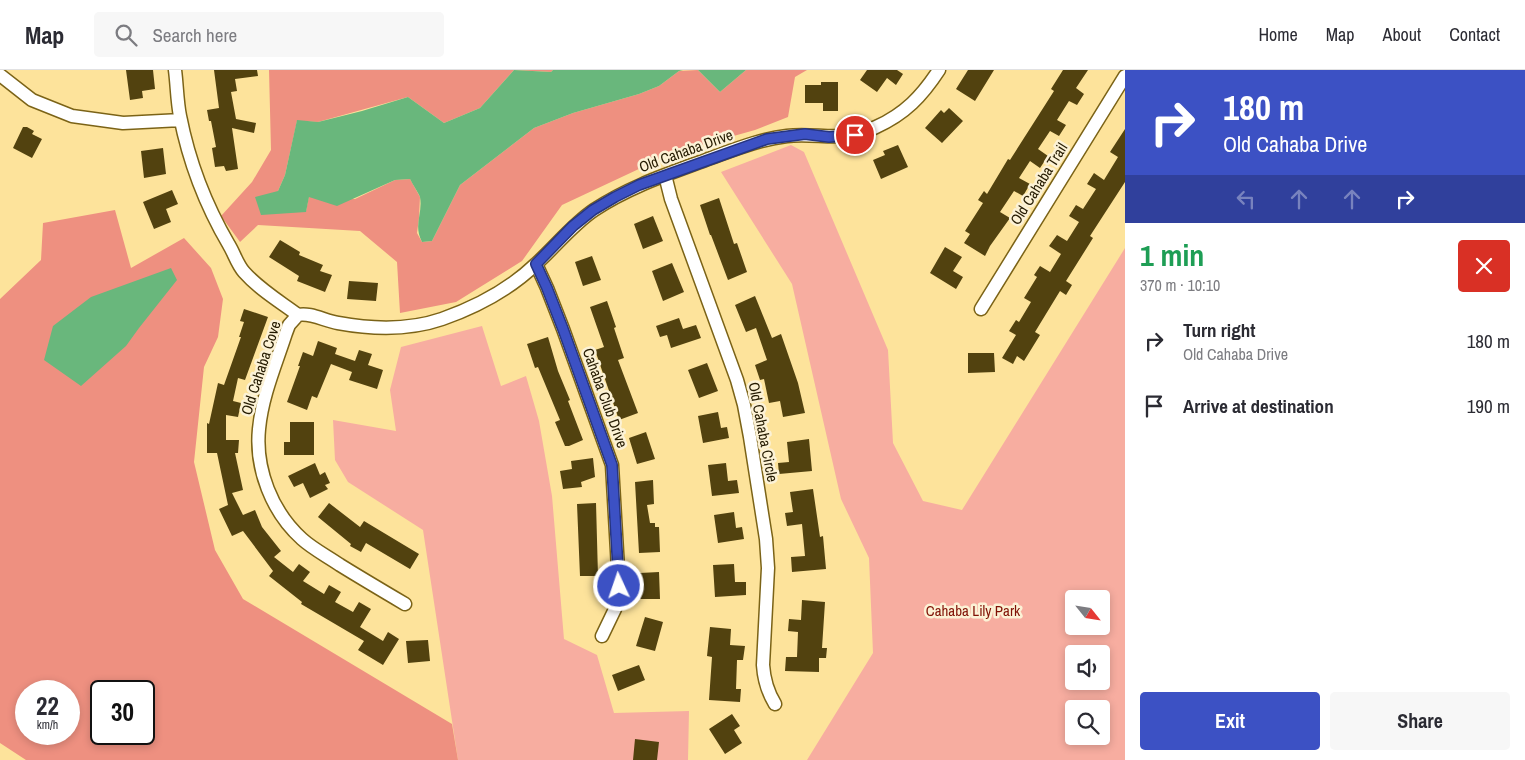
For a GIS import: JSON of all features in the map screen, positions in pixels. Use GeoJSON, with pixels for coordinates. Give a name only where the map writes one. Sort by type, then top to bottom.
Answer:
{"type":"FeatureCollection","features":[{"type":"Feature","properties":{"kind":"street","name":"Old Cahaba Drive"},"geometry":{"type":"LineString","coordinates":[[175,70],[185,139],[203,196],[243,271],[263,290],[298,315],[304,313],[351,326],[398,327],[420,325],[441,319],[488,298],[516,281],[536,264],[573,226],[593,210],[639,185],[767,139],[805,134],[829,137],[855,135],[870,130],[901,114],[928,87],[939,70]]}},
{"type":"Feature","properties":{"kind":"street"},"geometry":{"type":"LineString","coordinates":[[0,75],[32,100],[72,116],[123,123],[181,120]]}},
{"type":"Feature","properties":{"kind":"street","name":"Old Cahaba Trail"},"geometry":{"type":"LineString","coordinates":[[981,309],[1125,76]]}},
{"type":"Feature","properties":{"kind":"street","name":"Old Cahaba Circle"},"geometry":{"type":"LineString","coordinates":[[665,175],[671,199],[737,380],[744,405],[766,539],[768,568],[763,664],[764,680],[775,704]]}},
{"type":"Feature","properties":{"kind":"street","name":"Cahaba Club Drive"},"geometry":{"type":"LineString","coordinates":[[536,264],[563,329],[612,465],[619,586],[614,609],[602,636]]}},
{"type":"Feature","properties":{"kind":"street","name":"Old Cahaba Cove"},"geometry":{"type":"LineString","coordinates":[[298,315],[289,325],[263,405],[258,430],[259,452],[264,480],[279,511],[301,538],[316,550],[405,604]]}},
{"type":"Feature","properties":{"kind":"green space","name":"Cahaba Lily Park"},"geometry":{"type":"Polygon","coordinates":[[[791,145],[804,152],[888,350],[893,443],[923,501],[962,510],[1125,248],[1125,760],[807,760],[873,653],[869,558],[841,499],[792,284],[721,172],[791,145]]]}},
{"type":"Feature","properties":{"kind":"green space"},"geometry":{"type":"Polygon","coordinates":[[[482,326],[501,386],[526,376],[539,421],[552,496],[564,639],[597,655],[614,713],[689,711],[688,760],[458,760],[423,530],[348,482],[335,460],[333,420],[396,431],[390,390],[401,347],[482,326]]]}},
{"type":"Feature","properties":{"kind":"shaded area"},"geometry":{"type":"Polygon","coordinates":[[[269,70],[514,70],[480,108],[444,123],[408,97],[318,122],[297,121],[285,175],[278,191],[306,211],[309,196],[355,199],[395,180],[410,179],[420,197],[417,233],[422,242],[432,241],[460,185],[534,128],[573,113],[639,94],[659,86],[679,71],[698,70],[720,92],[746,70],[807,70],[795,77],[788,117],[755,130],[673,153],[562,205],[522,261],[456,302],[400,313],[397,262],[360,231],[258,225],[240,242],[221,216],[252,182],[271,150],[269,70]]]}},
{"type":"Feature","properties":{"kind":"shaded area"},"geometry":{"type":"Polygon","coordinates":[[[514,70],[553,70],[551,72],[514,70]]]}},
{"type":"Feature","properties":{"kind":"shaded area"},"geometry":{"type":"Polygon","coordinates":[[[514,70],[551,72],[553,70],[683,70],[659,86],[639,94],[573,113],[534,128],[460,185],[432,241],[422,242],[419,236],[418,225],[421,203],[420,197],[410,179],[395,180],[337,206],[309,197],[306,212],[261,215],[255,197],[278,191],[285,175],[297,120],[318,122],[408,97],[444,123],[480,108],[514,70]]]}},
{"type":"Feature","properties":{"kind":"shaded area"},"geometry":{"type":"Polygon","coordinates":[[[698,70],[746,70],[720,92],[698,70]]]}},
{"type":"Feature","properties":{"kind":"shaded area"},"geometry":{"type":"Polygon","coordinates":[[[115,210],[131,268],[184,238],[211,268],[223,299],[218,337],[204,367],[194,462],[215,550],[243,599],[452,724],[458,760],[26,760],[0,743],[0,299],[41,260],[43,223],[115,210]]]}},
{"type":"Feature","properties":{"kind":"shaded area"},"geometry":{"type":"Polygon","coordinates":[[[171,268],[177,280],[126,346],[81,386],[44,360],[53,326],[91,297],[171,268]]]}},
{"type":"Feature","properties":{"kind":"building"},"geometry":{"type":"Polygon","coordinates":[[[126,70],[153,70],[155,89],[142,91],[143,98],[130,100],[126,70]]]}},
{"type":"Feature","properties":{"kind":"building"},"geometry":{"type":"Polygon","coordinates":[[[214,70],[257,70],[258,76],[235,79],[237,91],[231,92],[236,119],[256,123],[254,133],[232,128],[238,169],[226,171],[224,166],[215,167],[212,148],[216,147],[207,110],[219,108],[214,70]]]}},
{"type":"Feature","properties":{"kind":"building"},"geometry":{"type":"Polygon","coordinates":[[[867,70],[897,70],[903,74],[896,85],[887,78],[877,92],[860,80],[867,70]]]}},
{"type":"Feature","properties":{"kind":"building"},"geometry":{"type":"Polygon","coordinates":[[[968,70],[994,70],[975,101],[956,89],[968,70]]]}},
{"type":"Feature","properties":{"kind":"building"},"geometry":{"type":"Polygon","coordinates":[[[1063,70],[1088,70],[1076,88],[1084,94],[1077,105],[1069,101],[1057,120],[1066,125],[1059,136],[1050,131],[1038,149],[1048,156],[1040,168],[1030,161],[1019,178],[1030,184],[1023,196],[1014,191],[1000,212],[1010,218],[985,256],[964,243],[970,234],[965,231],[983,203],[978,200],[984,191],[987,194],[1008,159],[1010,160],[1054,91],[1051,89],[1063,70]]]}},
{"type":"Feature","properties":{"kind":"building"},"geometry":{"type":"Polygon","coordinates":[[[821,82],[838,82],[838,111],[823,111],[823,103],[805,103],[805,85],[821,85],[821,82]]]}},
{"type":"Feature","properties":{"kind":"building"},"geometry":{"type":"Polygon","coordinates":[[[949,108],[963,121],[942,143],[925,128],[941,110],[944,113],[949,108]]]}},
{"type":"Feature","properties":{"kind":"building"},"geometry":{"type":"Polygon","coordinates":[[[23,127],[34,131],[32,134],[42,139],[32,158],[13,148],[23,127]]]}},
{"type":"Feature","properties":{"kind":"building"},"geometry":{"type":"Polygon","coordinates":[[[1125,129],[1125,182],[1090,236],[1093,238],[1066,281],[1072,285],[1066,295],[1060,291],[1035,332],[1040,335],[1024,361],[1017,356],[1013,364],[1002,358],[1016,335],[1009,331],[1016,320],[1019,322],[1031,302],[1024,298],[1037,277],[1034,275],[1040,266],[1050,272],[1061,254],[1049,246],[1057,235],[1067,241],[1079,222],[1069,216],[1076,205],[1083,209],[1096,189],[1087,184],[1094,173],[1104,180],[1118,157],[1110,152],[1125,129]]]}},
{"type":"Feature","properties":{"kind":"building"},"geometry":{"type":"Polygon","coordinates":[[[898,145],[908,167],[881,179],[873,160],[885,155],[883,151],[898,145]]]}},
{"type":"Feature","properties":{"kind":"building"},"geometry":{"type":"Polygon","coordinates":[[[163,148],[166,174],[144,178],[141,151],[163,148]]]}},
{"type":"Feature","properties":{"kind":"building"},"geometry":{"type":"Polygon","coordinates":[[[172,190],[178,204],[166,209],[171,222],[154,229],[143,202],[172,190]]]}},
{"type":"Feature","properties":{"kind":"building"},"geometry":{"type":"Polygon","coordinates":[[[719,198],[734,244],[737,243],[747,272],[728,280],[700,205],[719,198]]]}},
{"type":"Feature","properties":{"kind":"building"},"geometry":{"type":"Polygon","coordinates":[[[653,216],[663,241],[643,249],[634,224],[653,216]]]}},
{"type":"Feature","properties":{"kind":"building"},"geometry":{"type":"Polygon","coordinates":[[[280,240],[300,252],[299,255],[323,265],[320,271],[332,275],[325,292],[297,281],[299,276],[269,257],[280,240]]]}},
{"type":"Feature","properties":{"kind":"building"},"geometry":{"type":"Polygon","coordinates":[[[945,247],[962,257],[953,271],[963,277],[956,289],[930,273],[945,247]]]}},
{"type":"Feature","properties":{"kind":"building"},"geometry":{"type":"Polygon","coordinates":[[[592,256],[601,280],[583,286],[575,262],[592,256]]]}},
{"type":"Feature","properties":{"kind":"building"},"geometry":{"type":"Polygon","coordinates":[[[672,263],[684,292],[663,301],[652,271],[672,263]]]}},
{"type":"Feature","properties":{"kind":"building"},"geometry":{"type":"Polygon","coordinates":[[[349,281],[378,283],[376,301],[347,299],[349,281]]]}},
{"type":"Feature","properties":{"kind":"building"},"geometry":{"type":"Polygon","coordinates":[[[755,296],[772,338],[781,334],[798,383],[805,413],[783,417],[780,401],[769,403],[764,379],[760,380],[755,365],[767,360],[756,328],[746,332],[735,305],[755,296]]]}},
{"type":"Feature","properties":{"kind":"building"},"geometry":{"type":"Polygon","coordinates":[[[607,301],[624,358],[618,360],[638,413],[619,420],[595,350],[604,347],[590,307],[607,301]]]}},
{"type":"Feature","properties":{"kind":"building"},"geometry":{"type":"Polygon","coordinates":[[[244,309],[268,317],[245,380],[238,378],[233,401],[241,403],[238,417],[226,415],[226,440],[239,440],[238,453],[235,453],[243,490],[232,493],[243,515],[255,510],[262,527],[281,551],[274,557],[293,572],[299,564],[310,572],[303,581],[324,594],[329,585],[341,592],[335,602],[353,612],[359,602],[371,609],[360,627],[383,641],[388,632],[399,639],[383,665],[358,650],[364,641],[301,604],[302,602],[269,576],[273,571],[243,531],[232,536],[219,509],[228,505],[217,453],[207,453],[207,423],[209,424],[218,383],[224,385],[241,337],[239,337],[244,322],[240,321],[244,309]]]}},
{"type":"Feature","properties":{"kind":"building"},"geometry":{"type":"Polygon","coordinates":[[[679,318],[683,329],[696,325],[701,338],[671,348],[667,335],[660,337],[656,326],[679,318]]]}},
{"type":"Feature","properties":{"kind":"building"},"geometry":{"type":"Polygon","coordinates":[[[548,337],[558,371],[570,400],[568,401],[583,440],[569,446],[565,446],[555,422],[560,420],[538,367],[535,368],[527,344],[548,337]]]}},
{"type":"Feature","properties":{"kind":"building"},"geometry":{"type":"Polygon","coordinates":[[[318,341],[337,348],[335,354],[355,361],[359,350],[372,354],[368,365],[383,370],[377,389],[349,380],[352,372],[331,364],[317,398],[312,396],[307,410],[287,402],[303,352],[313,356],[318,341]]]}},
{"type":"Feature","properties":{"kind":"building"},"geometry":{"type":"Polygon","coordinates":[[[968,353],[994,353],[995,372],[968,373],[968,353]]]}},
{"type":"Feature","properties":{"kind":"building"},"geometry":{"type":"Polygon","coordinates":[[[707,363],[718,391],[699,398],[688,370],[707,363]]]}},
{"type":"Feature","properties":{"kind":"building"},"geometry":{"type":"Polygon","coordinates":[[[718,412],[721,428],[727,427],[729,438],[703,443],[698,416],[718,412]]]}},
{"type":"Feature","properties":{"kind":"building"},"geometry":{"type":"Polygon","coordinates":[[[290,422],[314,422],[314,455],[284,455],[284,442],[290,442],[290,422]]]}},
{"type":"Feature","properties":{"kind":"building"},"geometry":{"type":"Polygon","coordinates":[[[646,432],[655,459],[637,464],[629,438],[646,432]]]}},
{"type":"Feature","properties":{"kind":"building"},"geometry":{"type":"Polygon","coordinates":[[[809,439],[812,471],[779,474],[778,463],[789,462],[787,442],[809,439]]]}},
{"type":"Feature","properties":{"kind":"building"},"geometry":{"type":"Polygon","coordinates":[[[593,458],[595,477],[581,482],[582,487],[563,489],[560,471],[572,469],[571,461],[593,458]]]}},
{"type":"Feature","properties":{"kind":"building"},"geometry":{"type":"Polygon","coordinates":[[[315,463],[320,475],[325,472],[330,483],[325,485],[328,489],[310,498],[303,483],[294,487],[288,476],[315,463]]]}},
{"type":"Feature","properties":{"kind":"building"},"geometry":{"type":"Polygon","coordinates":[[[726,463],[728,481],[737,480],[739,493],[712,496],[708,465],[726,463]]]}},
{"type":"Feature","properties":{"kind":"building"},"geometry":{"type":"Polygon","coordinates":[[[653,480],[654,504],[647,505],[650,523],[655,523],[655,527],[659,527],[660,552],[639,553],[635,482],[653,480]]]}},
{"type":"Feature","properties":{"kind":"building"},"geometry":{"type":"Polygon","coordinates":[[[813,489],[820,537],[823,536],[826,569],[792,572],[791,557],[805,556],[802,524],[787,526],[785,513],[793,512],[790,492],[813,489]]]}},
{"type":"Feature","properties":{"kind":"building"},"geometry":{"type":"Polygon","coordinates":[[[329,503],[360,527],[364,521],[419,554],[410,569],[366,543],[361,552],[350,546],[351,544],[318,517],[329,503]]]}},
{"type":"Feature","properties":{"kind":"building"},"geometry":{"type":"Polygon","coordinates":[[[596,503],[598,576],[580,576],[577,504],[596,503]]]}},
{"type":"Feature","properties":{"kind":"building"},"geometry":{"type":"Polygon","coordinates":[[[734,512],[736,528],[742,527],[744,539],[718,543],[714,515],[734,512]]]}},
{"type":"Feature","properties":{"kind":"building"},"geometry":{"type":"Polygon","coordinates":[[[734,564],[735,582],[746,582],[746,595],[715,597],[713,565],[734,564]]]}},
{"type":"Feature","properties":{"kind":"building"},"geometry":{"type":"Polygon","coordinates":[[[659,572],[660,599],[640,599],[640,573],[659,572]]]}},
{"type":"Feature","properties":{"kind":"building"},"geometry":{"type":"Polygon","coordinates":[[[802,600],[825,602],[822,648],[827,648],[826,658],[819,658],[819,672],[785,671],[786,657],[797,657],[798,632],[788,631],[789,619],[801,620],[802,600]]]}},
{"type":"Feature","properties":{"kind":"building"},"geometry":{"type":"Polygon","coordinates":[[[645,617],[663,622],[655,651],[636,646],[645,617]]]}},
{"type":"Feature","properties":{"kind":"building"},"geometry":{"type":"Polygon","coordinates":[[[710,627],[731,629],[730,645],[745,646],[743,660],[737,660],[736,689],[741,689],[740,702],[709,700],[712,657],[707,656],[710,627]]]}},
{"type":"Feature","properties":{"kind":"building"},"geometry":{"type":"Polygon","coordinates":[[[428,640],[430,661],[408,663],[406,641],[428,640]]]}},
{"type":"Feature","properties":{"kind":"building"},"geometry":{"type":"Polygon","coordinates":[[[639,665],[645,680],[618,691],[612,675],[639,665]]]}},
{"type":"Feature","properties":{"kind":"building"},"geometry":{"type":"Polygon","coordinates":[[[732,714],[740,726],[734,730],[742,743],[725,754],[709,729],[732,714]]]}},
{"type":"Feature","properties":{"kind":"building"},"geometry":{"type":"Polygon","coordinates":[[[635,739],[659,742],[657,760],[633,760],[635,739]]]}},
{"type":"Feature","properties":{"kind":"route"},"geometry":{"type":"LineString","coordinates":[[619,586],[612,465],[563,329],[536,264],[573,226],[593,210],[639,185],[767,139],[805,134],[829,137],[855,135]]}}]}
